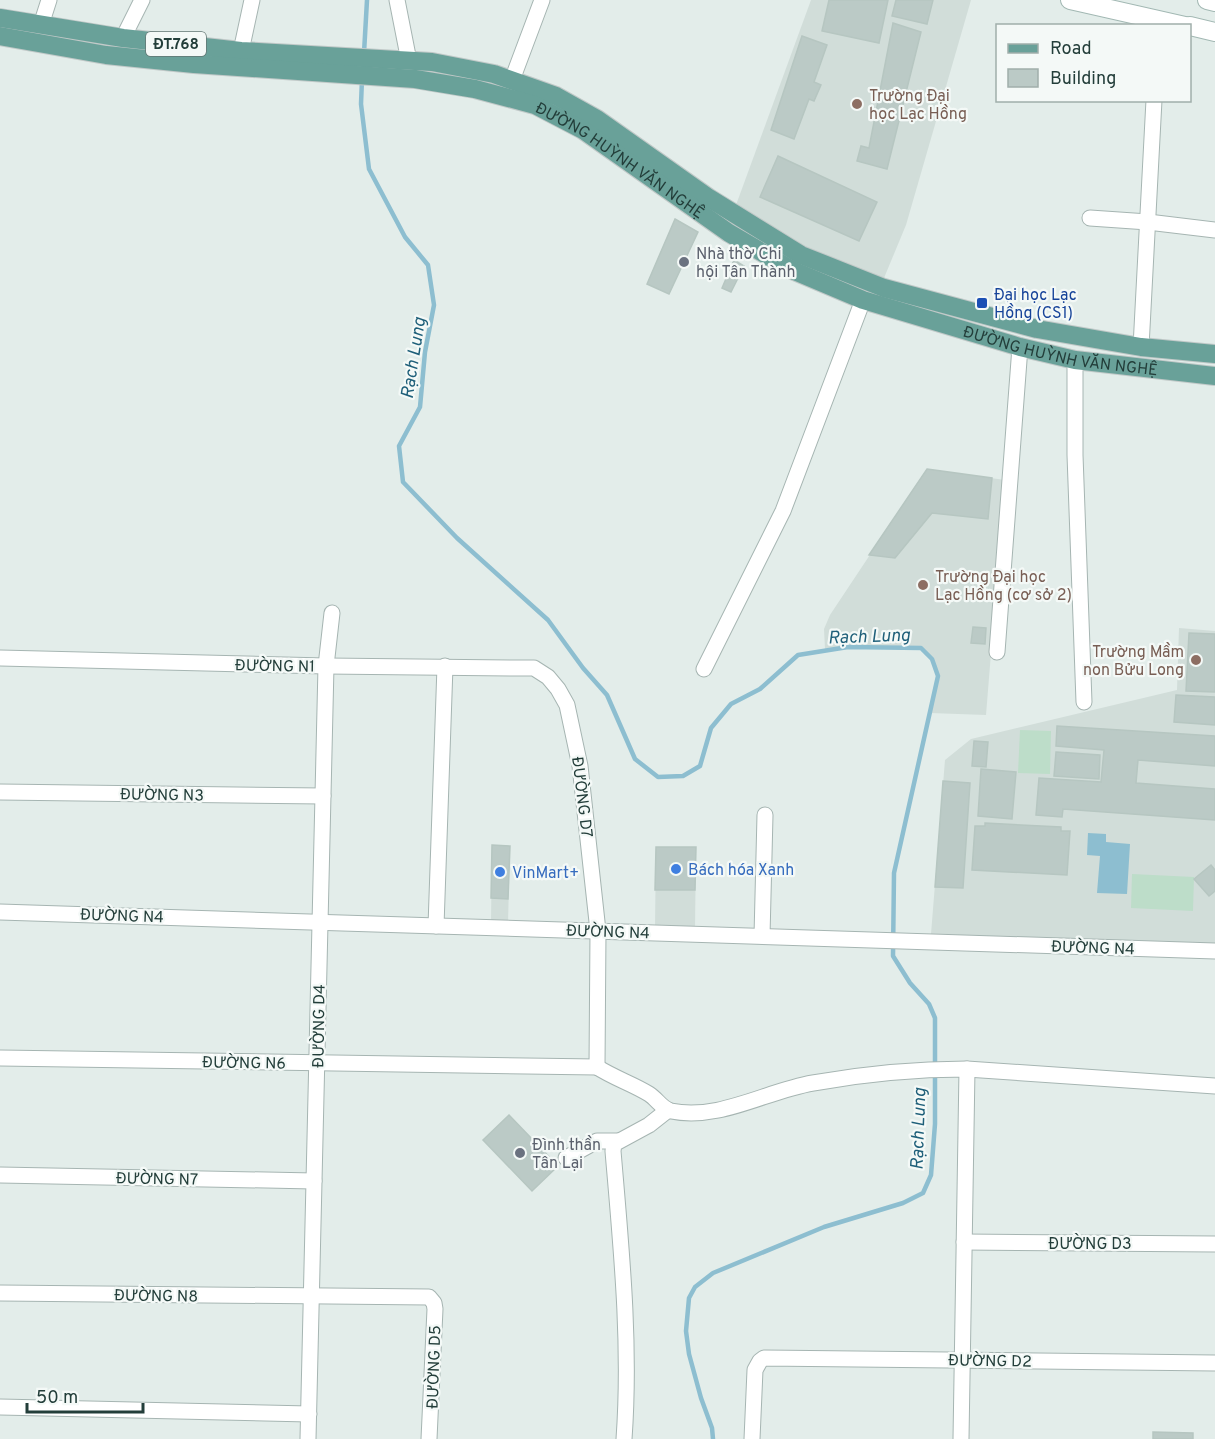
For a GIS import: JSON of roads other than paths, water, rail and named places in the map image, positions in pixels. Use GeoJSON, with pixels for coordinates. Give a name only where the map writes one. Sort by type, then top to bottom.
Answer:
{"type":"FeatureCollection","features":[{"type":"Feature","properties":{"kind":"main road"},"geometry":{"type":"LineString","coordinates":[[1070,0],[1178,24]]}},
{"type":"Feature","properties":{"kind":"main road"},"geometry":{"type":"LineString","coordinates":[[1207,0],[1215,2]]}},
{"type":"Feature","properties":{"kind":"main road","name":"ĐƯỜNG HUỲNH VĂN NGHỆ"},"geometry":{"type":"LineString","coordinates":[[0,18],[123,38],[241,51],[353,67]]}},
{"type":"Feature","properties":{"kind":"main road"},"geometry":{"type":"LineString","coordinates":[[1191,27],[1215,32]]}},
{"type":"Feature","properties":{"kind":"main road","name":"ĐƯỜNG HUỲNH VĂN NGHỆ"},"geometry":{"type":"LineString","coordinates":[[0,36],[106,55],[194,64],[374,68],[415,79],[475,89],[534,105],[583,130],[721,227],[797,263],[863,300],[1020,347],[1076,360],[1215,376]]}},
{"type":"Feature","properties":{"kind":"main road","name":"ĐƯỜNG HUỲNH VĂN NGHỆ"},"geometry":{"type":"LineString","coordinates":[[374,68],[409,61],[432,62],[494,74],[556,96],[597,119],[797,263],[1038,329],[1141,347],[1215,354]]}},
{"type":"Feature","properties":{"kind":"street"},"geometry":{"type":"LineString","coordinates":[[41,25],[50,0]]}},
{"type":"Feature","properties":{"kind":"street"},"geometry":{"type":"LineString","coordinates":[[123,38],[142,0]]}},
{"type":"Feature","properties":{"kind":"street"},"geometry":{"type":"LineString","coordinates":[[241,51],[252,0]]}},
{"type":"Feature","properties":{"kind":"street"},"geometry":{"type":"LineString","coordinates":[[397,0],[409,61]]}},
{"type":"Feature","properties":{"kind":"street"},"geometry":{"type":"LineString","coordinates":[[512,80],[542,0]]}},
{"type":"Feature","properties":{"kind":"street"},"geometry":{"type":"LineString","coordinates":[[1141,347],[1154,102]]}},
{"type":"Feature","properties":{"kind":"street"},"geometry":{"type":"LineString","coordinates":[[1090,218],[1215,230]]}},
{"type":"Feature","properties":{"kind":"street"},"geometry":{"type":"LineString","coordinates":[[704,669],[783,511],[863,300]]}},
{"type":"Feature","properties":{"kind":"street"},"geometry":{"type":"LineString","coordinates":[[997,652],[1020,347]]}},
{"type":"Feature","properties":{"kind":"street"},"geometry":{"type":"LineString","coordinates":[[1076,360],[1075,455],[1084,702]]}},
{"type":"Feature","properties":{"kind":"street","name":"ĐƯỜNG D4"},"geometry":{"type":"LineString","coordinates":[[308,1439],[326,666],[332,613]]}},
{"type":"Feature","properties":{"kind":"street","name":"ĐƯỜNG N1"},"geometry":{"type":"LineString","coordinates":[[0,658],[326,666],[534,668],[548,677]]}},
{"type":"Feature","properties":{"kind":"street"},"geometry":{"type":"LineString","coordinates":[[436,926],[445,666]]}},
{"type":"Feature","properties":{"kind":"street","name":"ĐƯỜNG D7"},"geometry":{"type":"LineString","coordinates":[[548,677],[567,705],[580,766],[598,931],[597,1067]]}},
{"type":"Feature","properties":{"kind":"street","name":"ĐƯỜNG N3"},"geometry":{"type":"LineString","coordinates":[[0,792],[323,796]]}},
{"type":"Feature","properties":{"kind":"street"},"geometry":{"type":"LineString","coordinates":[[762,936],[765,815]]}},
{"type":"Feature","properties":{"kind":"street","name":"ĐƯỜNG N4"},"geometry":{"type":"LineString","coordinates":[[0,912],[1215,951]]}},
{"type":"Feature","properties":{"kind":"street","name":"ĐƯỜNG N6"},"geometry":{"type":"LineString","coordinates":[[0,1058],[597,1067]]}},
{"type":"Feature","properties":{"kind":"street"},"geometry":{"type":"LineString","coordinates":[[597,1067],[612,1078],[650,1095],[668,1110],[706,1113],[810,1084],[933,1070],[967,1069],[1215,1086]]}},
{"type":"Feature","properties":{"kind":"street"},"geometry":{"type":"LineString","coordinates":[[961,1439],[967,1069]]}},
{"type":"Feature","properties":{"kind":"street"},"geometry":{"type":"LineString","coordinates":[[624,1439],[627,1401],[624,1278],[613,1150],[614,1144],[618,1141],[649,1125],[668,1110]]}},
{"type":"Feature","properties":{"kind":"street"},"geometry":{"type":"LineString","coordinates":[[566,1158],[597,1141],[618,1141]]}},
{"type":"Feature","properties":{"kind":"street","name":"ĐƯỜNG N7"},"geometry":{"type":"LineString","coordinates":[[0,1175],[314,1181]]}},
{"type":"Feature","properties":{"kind":"street","name":"ĐƯỜNG D3"},"geometry":{"type":"LineString","coordinates":[[964,1242],[1215,1244]]}},
{"type":"Feature","properties":{"kind":"street","name":"ĐƯỜNG N8"},"geometry":{"type":"LineString","coordinates":[[0,1293],[429,1297]]}},
{"type":"Feature","properties":{"kind":"street","name":"ĐƯỜNG D5"},"geometry":{"type":"LineString","coordinates":[[429,1297],[435,1309],[429,1439]]}},
{"type":"Feature","properties":{"kind":"street","name":"ĐƯỜNG D2"},"geometry":{"type":"LineString","coordinates":[[752,1439],[755,1370],[764,1358],[1215,1364]]}},
{"type":"Feature","properties":{"kind":"street"},"geometry":{"type":"LineString","coordinates":[[0,1407],[309,1414]]}},
{"type":"Feature","properties":{"kind":"water"},"geometry":{"type":"Polygon","coordinates":[[[1088,833],[1106,834],[1106,842],[1130,844],[1127,894],[1097,893],[1100,856],[1087,855],[1088,833]]]}},
{"type":"Feature","properties":{"kind":"waterway","name":"Rạch Lung"},"geometry":{"type":"LineString","coordinates":[[364,53],[367,0]]}},
{"type":"Feature","properties":{"kind":"waterway","name":"Rạch Lung"},"geometry":{"type":"LineString","coordinates":[[362,79],[361,104],[369,169],[405,237],[428,265],[434,305],[425,352],[420,407],[399,446],[403,482],[457,538],[548,620],[583,668],[607,695],[635,759],[658,777],[683,776],[700,766],[711,728],[731,704],[760,689],[798,655],[848,647],[921,648],[932,659],[938,676],[894,873],[893,956],[910,983],[929,1004],[935,1018],[935,1124],[931,1175],[923,1193],[903,1203],[824,1227],[713,1273],[695,1287],[689,1298],[686,1331],[689,1354],[712,1428],[713,1439]]}},
{"type":"Feature","properties":{"kind":"place","name":"Trường Đại học Lạc Hồng"},"geometry":{"type":"Point","coordinates":[857,104]}},
{"type":"Feature","properties":{"kind":"place","name":"Nhà thờ Chi hội Tân Thành"},"geometry":{"type":"Point","coordinates":[684,262]}},
{"type":"Feature","properties":{"kind":"place","name":"Đại học Lạc Hồng (CS1)"},"geometry":{"type":"Point","coordinates":[982,303]}},
{"type":"Feature","properties":{"kind":"place","name":"Trường Đại học Lạc Hồng (cơ sở 2)"},"geometry":{"type":"Point","coordinates":[923,585]}},
{"type":"Feature","properties":{"kind":"place","name":"Trường Mầm non Bửu Long"},"geometry":{"type":"Point","coordinates":[1196,660]}},
{"type":"Feature","properties":{"kind":"place","name":"Bách hóa Xanh"},"geometry":{"type":"Point","coordinates":[676,869]}},
{"type":"Feature","properties":{"kind":"place","name":"VinMart+"},"geometry":{"type":"Point","coordinates":[500,872]}},
{"type":"Feature","properties":{"kind":"place","name":"Đình thần Tân Lại"},"geometry":{"type":"Point","coordinates":[520,1153]}}]}
